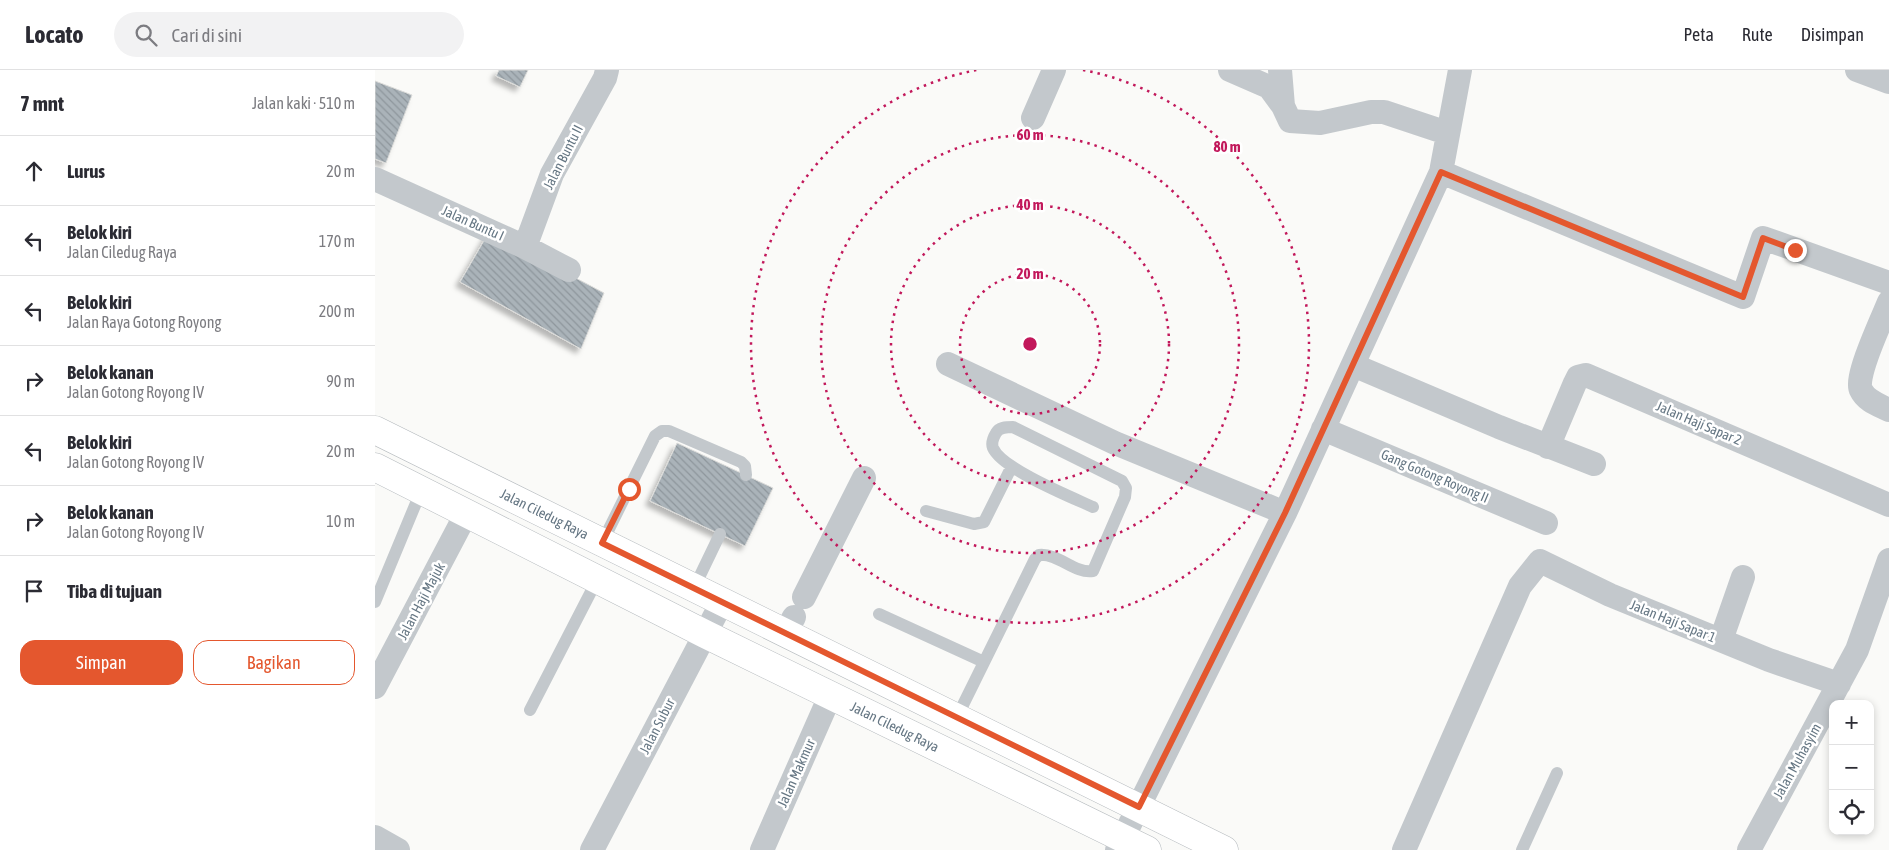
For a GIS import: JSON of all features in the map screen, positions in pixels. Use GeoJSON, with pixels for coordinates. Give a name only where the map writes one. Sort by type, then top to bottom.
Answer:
{"type":"FeatureCollection","features":[{"type":"Feature","properties":{"kind":"main road","name":"Jalan Ciledug Raya"},"geometry":{"type":"LineString","coordinates":[[375,430],[722,602],[794,615],[957,717],[1224,850]]}},
{"type":"Feature","properties":{"kind":"main road","name":"Jalan Ciledug Raya"},"geometry":{"type":"LineString","coordinates":[[375,467],[592,578],[1129,846]]}},
{"type":"Feature","properties":{"kind":"main road"},"geometry":{"type":"LineString","coordinates":[[592,578],[602,543]]}},
{"type":"Feature","properties":{"kind":"main road"},"geometry":{"type":"LineString","coordinates":[[677,620],[694,588]]}},
{"type":"Feature","properties":{"kind":"street","name":"Jalan Buntu II"},"geometry":{"type":"LineString","coordinates":[[525,247],[552,174],[605,78],[607,70]]}},
{"type":"Feature","properties":{"kind":"street"},"geometry":{"type":"LineString","coordinates":[[1033,118],[1054,70]]}},
{"type":"Feature","properties":{"kind":"street"},"geometry":{"type":"LineString","coordinates":[[1230,70],[1269,87],[1283,106],[1290,121],[1320,123],[1371,112],[1384,112],[1447,133]]}},
{"type":"Feature","properties":{"kind":"street"},"geometry":{"type":"LineString","coordinates":[[1279,70],[1283,106]]}},
{"type":"Feature","properties":{"kind":"street"},"geometry":{"type":"LineString","coordinates":[[1129,846],[1139,807],[1285,513],[1441,172],[1459,70]]}},
{"type":"Feature","properties":{"kind":"street"},"geometry":{"type":"LineString","coordinates":[[1857,70],[1889,82]]}},
{"type":"Feature","properties":{"kind":"street"},"geometry":{"type":"LineString","coordinates":[[1441,172],[1743,297],[1763,238],[1889,283]]}},
{"type":"Feature","properties":{"kind":"street","name":"Jalan Buntu I"},"geometry":{"type":"LineString","coordinates":[[375,179],[525,247],[569,270]]}},
{"type":"Feature","properties":{"kind":"street"},"geometry":{"type":"LineString","coordinates":[[1889,302],[1860,375],[1860,389],[1869,400],[1889,410]]}},
{"type":"Feature","properties":{"kind":"street"},"geometry":{"type":"LineString","coordinates":[[948,364],[1115,442],[1285,513]]}},
{"type":"Feature","properties":{"kind":"street"},"geometry":{"type":"LineString","coordinates":[[1353,365],[1593,464]]}},
{"type":"Feature","properties":{"kind":"street","name":"Jalan Haji Sapar 2"},"geometry":{"type":"LineString","coordinates":[[1548,446],[1575,382],[1581,375],[1586,375],[1889,505]]}},
{"type":"Feature","properties":{"kind":"street","name":"Gang Gotong Royong II"},"geometry":{"type":"LineString","coordinates":[[1323,429],[1546,523]]}},
{"type":"Feature","properties":{"kind":"street"},"geometry":{"type":"LineString","coordinates":[[794,615],[864,478]]}},
{"type":"Feature","properties":{"kind":"street","name":"Jalan Haji Majuk"},"geometry":{"type":"LineString","coordinates":[[375,687],[466,514]]}},
{"type":"Feature","properties":{"kind":"street","name":"Jalan Muhasyim"},"geometry":{"type":"LineString","coordinates":[[1749,850],[1857,650],[1889,560]]}},
{"type":"Feature","properties":{"kind":"street","name":"Jalan Haji Sapar 1"},"geometry":{"type":"LineString","coordinates":[[1404,850],[1520,586],[1540,561],[1610,595],[1769,660],[1839,684]]}},
{"type":"Feature","properties":{"kind":"street"},"geometry":{"type":"LineString","coordinates":[[1721,640],[1743,578]]}},
{"type":"Feature","properties":{"kind":"street","name":"Jalan Subur"},"geometry":{"type":"LineString","coordinates":[[592,850],[722,602]]}},
{"type":"Feature","properties":{"kind":"street","name":"Jalan Makmur"},"geometry":{"type":"LineString","coordinates":[[762,850],[830,696]]}},
{"type":"Feature","properties":{"kind":"street"},"geometry":{"type":"LineString","coordinates":[[375,837],[398,850]]}},
{"type":"Feature","properties":{"kind":"lane"},"geometry":{"type":"LineString","coordinates":[[957,717],[1035,560],[1039,555],[1047,554],[1085,572],[1093,571],[1125,497],[1126,488],[1122,481],[1013,427],[1004,426],[997,431],[993,440],[993,449],[1011,468],[1093,508]]}},
{"type":"Feature","properties":{"kind":"lane"},"geometry":{"type":"LineString","coordinates":[[602,543],[655,436],[662,431],[669,431],[741,462],[745,466],[746,475]]}},
{"type":"Feature","properties":{"kind":"lane"},"geometry":{"type":"LineString","coordinates":[[926,511],[974,524],[983,522],[1011,468]]}},
{"type":"Feature","properties":{"kind":"lane"},"geometry":{"type":"LineString","coordinates":[[375,602],[421,491]]}},
{"type":"Feature","properties":{"kind":"lane"},"geometry":{"type":"LineString","coordinates":[[694,588],[720,534]]}},
{"type":"Feature","properties":{"kind":"lane"},"geometry":{"type":"LineString","coordinates":[[530,710],[592,578]]}},
{"type":"Feature","properties":{"kind":"lane"},"geometry":{"type":"LineString","coordinates":[[879,614],[984,662]]}},
{"type":"Feature","properties":{"kind":"lane"},"geometry":{"type":"LineString","coordinates":[[1522,850],[1557,773]]}},
{"type":"Feature","properties":{"kind":"building"},"geometry":{"type":"Polygon","coordinates":[[[499,70],[528,70],[520,87],[496,76],[499,70]]]}},
{"type":"Feature","properties":{"kind":"building"},"geometry":{"type":"Polygon","coordinates":[[[375,81],[412,95],[386,163],[375,159],[375,81]]]}},
{"type":"Feature","properties":{"kind":"building"},"geometry":{"type":"Polygon","coordinates":[[[489,232],[604,293],[581,349],[460,282],[489,232]]]}},
{"type":"Feature","properties":{"kind":"building"},"geometry":{"type":"Polygon","coordinates":[[[677,443],[773,488],[745,546],[650,501],[677,443]]]}},
{"type":"Feature","properties":{"kind":"route"},"geometry":{"type":"LineString","coordinates":[[629,489],[602,543],[1139,807],[1285,513],[1441,172],[1743,297],[1763,238],[1795,250]]}}]}
